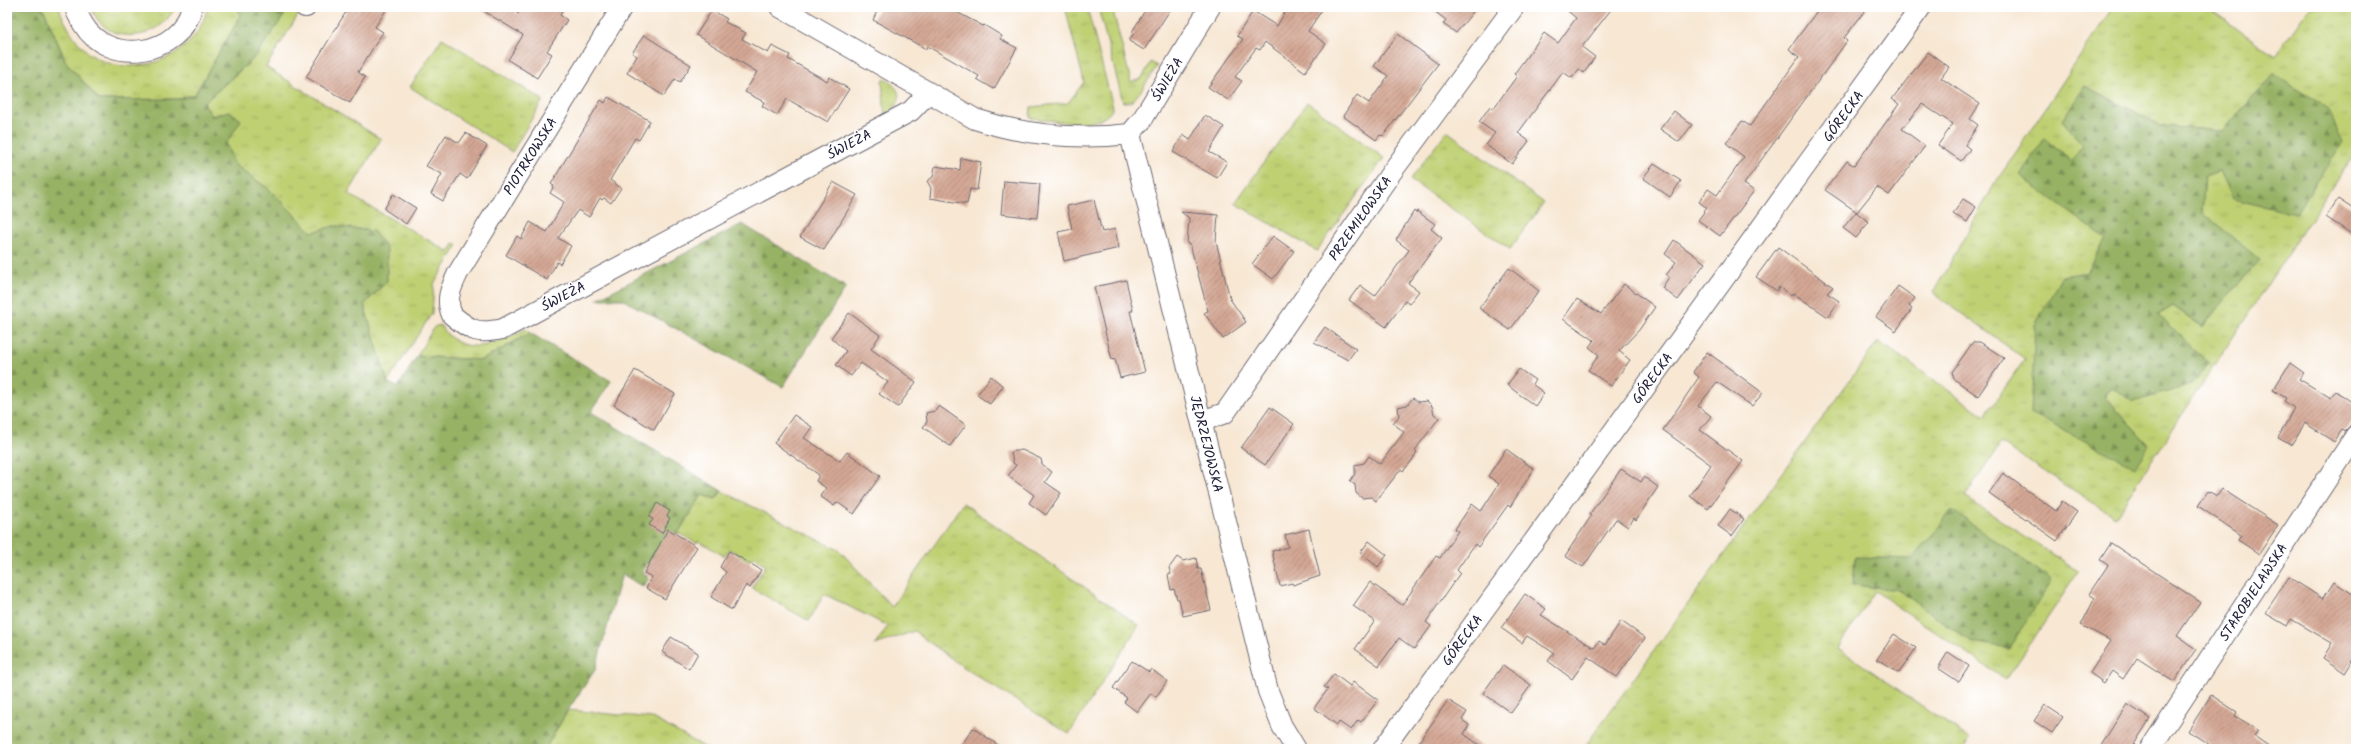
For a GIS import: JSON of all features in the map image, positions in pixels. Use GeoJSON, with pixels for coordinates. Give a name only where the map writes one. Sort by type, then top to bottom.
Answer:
{"type":"FeatureCollection","features":[{"type":"Feature","properties":{"kind":"street"},"geometry":{"type":"LineString","coordinates":[[75,7],[86,29],[102,43],[122,51],[143,51],[163,44],[179,31],[192,7]]}},
{"type":"Feature","properties":{"kind":"street","name":"PIOTRKOWSKA"},"geometry":{"type":"LineString","coordinates":[[449,308],[448,298],[458,273],[622,7]]}},
{"type":"Feature","properties":{"kind":"street"},"geometry":{"type":"LineString","coordinates":[[780,7],[975,119],[1007,130],[1104,137],[1130,134]]}},
{"type":"Feature","properties":{"kind":"street","name":"ŚWIEŻA"},"geometry":{"type":"LineString","coordinates":[[1130,134],[1160,92],[1210,7]]}},
{"type":"Feature","properties":{"kind":"street","name":"PRZEMIŁOWSKA"},"geometry":{"type":"LineString","coordinates":[[1202,421],[1225,413],[1392,173],[1514,7]]}},
{"type":"Feature","properties":{"kind":"street","name":"GÓRECKA"},"geometry":{"type":"LineString","coordinates":[[1383,749],[1921,7]]}},
{"type":"Feature","properties":{"kind":"street","name":"ŚWIEŻA"},"geometry":{"type":"LineString","coordinates":[[449,308],[452,315],[473,329],[483,333],[503,329],[911,111],[928,93]]}},
{"type":"Feature","properties":{"kind":"street","name":"JĘDRZEJOWSKA"},"geometry":{"type":"LineString","coordinates":[[1130,134],[1268,690],[1282,726],[1296,749]]}},
{"type":"Feature","properties":{"kind":"street","name":"STAROBIELAWSKA"},"geometry":{"type":"LineString","coordinates":[[2150,749],[2356,435]]}},
{"type":"Feature","properties":{"kind":"green space"},"geometry":{"type":"Polygon","coordinates":[[[16,7],[39,7],[44,10],[66,62],[99,100],[180,99],[195,94],[240,17],[238,7],[290,7],[255,57],[204,103],[212,116],[229,111],[241,120],[226,144],[235,165],[270,190],[312,232],[334,226],[373,231],[387,249],[387,281],[364,305],[388,383],[398,387],[417,356],[482,360],[530,333],[611,381],[591,412],[722,491],[716,499],[702,495],[661,560],[652,556],[642,573],[649,578],[643,587],[622,574],[595,670],[568,710],[545,749],[7,749],[7,16],[16,7]]]}},
{"type":"Feature","properties":{"kind":"green space"},"geometry":{"type":"Polygon","coordinates":[[[39,7],[59,7],[73,36],[90,54],[96,58],[112,64],[130,66],[147,64],[164,59],[180,50],[192,38],[202,24],[207,7],[238,7],[240,17],[195,94],[180,99],[99,100],[66,62],[44,10],[39,7]]]}},
{"type":"Feature","properties":{"kind":"green space"},"geometry":{"type":"Polygon","coordinates":[[[91,7],[175,7],[167,19],[157,28],[132,36],[120,34],[108,29],[98,20],[91,7]]]}},
{"type":"Feature","properties":{"kind":"green space"},"geometry":{"type":"Polygon","coordinates":[[[290,7],[300,12],[266,67],[381,139],[348,194],[449,252],[455,243],[458,245],[434,284],[432,313],[387,383],[364,305],[387,281],[373,231],[334,226],[312,233],[270,190],[235,165],[226,144],[229,111],[212,116],[204,103],[255,57],[290,7]]]}},
{"type":"Feature","properties":{"kind":"green space"},"geometry":{"type":"Polygon","coordinates":[[[1065,7],[1087,7],[1113,107],[1108,115],[1100,120],[1076,123],[1030,118],[1031,107],[1068,103],[1084,82],[1065,7]]]}},
{"type":"Feature","properties":{"kind":"green space"},"geometry":{"type":"Polygon","coordinates":[[[1098,7],[1112,7],[1131,82],[1141,79],[1151,62],[1157,66],[1141,91],[1131,102],[1123,102],[1098,7]]]}},
{"type":"Feature","properties":{"kind":"green space"},"geometry":{"type":"Polygon","coordinates":[[[2113,7],[2207,7],[2275,56],[2310,7],[2356,7],[2356,155],[2344,169],[2304,229],[2115,517],[2001,443],[1965,497],[2079,571],[2006,680],[1875,591],[1838,648],[1970,739],[1964,749],[1583,749],[1878,341],[1985,416],[2025,359],[1933,293],[1994,185],[2113,7]],[[2274,75],[2222,131],[2162,126],[2085,86],[2083,146],[2072,161],[2045,138],[2106,239],[2087,272],[2035,325],[2149,445],[2104,396],[2112,387],[2209,364],[2157,315],[2173,306],[2203,327],[2218,307],[2202,212],[2205,176],[2220,171],[2274,75]],[[1952,510],[1913,560],[1899,590],[1971,642],[1952,510]]]}},
{"type":"Feature","properties":{"kind":"green space"},"geometry":{"type":"Polygon","coordinates":[[[442,38],[543,100],[512,152],[410,87],[442,38]]]}},
{"type":"Feature","properties":{"kind":"green space"},"geometry":{"type":"Polygon","coordinates":[[[2274,75],[2326,106],[2343,142],[2296,214],[2233,199],[2220,171],[2205,176],[2202,212],[2260,260],[2218,307],[2203,327],[2173,306],[2158,315],[2209,364],[2191,385],[2133,402],[2112,387],[2104,396],[2149,445],[2135,467],[2031,413],[2035,325],[2062,276],[2087,272],[2106,239],[2020,175],[2045,138],[2072,161],[2083,145],[2062,120],[2085,86],[2162,126],[2222,131],[2274,75]]]}},
{"type":"Feature","properties":{"kind":"green space"},"geometry":{"type":"Polygon","coordinates":[[[884,78],[896,88],[899,97],[895,107],[885,117],[882,80],[884,78]]]}},
{"type":"Feature","properties":{"kind":"green space"},"geometry":{"type":"Polygon","coordinates":[[[1307,102],[1384,158],[1317,251],[1235,203],[1307,102]]]}},
{"type":"Feature","properties":{"kind":"green space"},"geometry":{"type":"Polygon","coordinates":[[[1447,131],[1544,203],[1510,249],[1410,180],[1447,131]]]}},
{"type":"Feature","properties":{"kind":"green space"},"geometry":{"type":"Polygon","coordinates":[[[742,224],[846,287],[783,387],[622,299],[597,299],[742,224]]]}},
{"type":"Feature","properties":{"kind":"green space"},"geometry":{"type":"Polygon","coordinates":[[[440,325],[449,336],[459,343],[470,346],[481,346],[492,343],[526,329],[530,333],[482,360],[417,356],[434,327],[440,325]]]}},
{"type":"Feature","properties":{"kind":"green space"},"geometry":{"type":"Polygon","coordinates":[[[722,491],[839,550],[892,607],[963,503],[1139,625],[1069,734],[963,667],[914,631],[875,645],[888,626],[824,594],[809,621],[752,588],[766,565],[753,557],[749,561],[729,549],[724,556],[699,541],[696,543],[678,533],[702,495],[716,499],[722,491]]]}},
{"type":"Feature","properties":{"kind":"green space"},"geometry":{"type":"Polygon","coordinates":[[[1952,510],[2052,580],[2009,648],[1971,642],[1899,590],[1853,585],[1855,557],[1913,559],[1952,510]]]}},
{"type":"Feature","properties":{"kind":"green space"},"geometry":{"type":"Polygon","coordinates":[[[568,710],[652,718],[708,749],[545,749],[568,710]]]}},
{"type":"Feature","properties":{"kind":"building"},"geometry":{"type":"Polygon","coordinates":[[[349,7],[388,7],[375,27],[383,32],[358,72],[365,77],[350,103],[306,77],[349,7]]]}},
{"type":"Feature","properties":{"kind":"building"},"geometry":{"type":"Polygon","coordinates":[[[477,7],[507,7],[518,14],[522,7],[565,7],[560,15],[567,20],[547,51],[552,54],[537,78],[508,60],[523,35],[477,7]]]}},
{"type":"Feature","properties":{"kind":"building"},"geometry":{"type":"Polygon","coordinates":[[[879,7],[947,7],[983,26],[984,25],[1002,36],[1000,39],[1017,48],[994,89],[977,79],[979,76],[927,46],[926,49],[873,20],[879,7]]]}},
{"type":"Feature","properties":{"kind":"building"},"geometry":{"type":"Polygon","coordinates":[[[1147,7],[1172,7],[1144,50],[1129,41],[1134,33],[1132,32],[1147,7]]]}},
{"type":"Feature","properties":{"kind":"building"},"geometry":{"type":"Polygon","coordinates":[[[1288,7],[1324,7],[1308,31],[1326,44],[1305,72],[1265,42],[1260,50],[1256,48],[1235,77],[1242,81],[1228,100],[1208,87],[1243,39],[1237,36],[1253,11],[1277,26],[1288,7]]]}},
{"type":"Feature","properties":{"kind":"building"},"geometry":{"type":"Polygon","coordinates":[[[1429,7],[1477,7],[1456,33],[1443,24],[1446,20],[1429,7]]]}},
{"type":"Feature","properties":{"kind":"building"},"geometry":{"type":"Polygon","coordinates":[[[1563,7],[1613,7],[1582,47],[1595,57],[1584,73],[1579,69],[1572,78],[1563,72],[1518,133],[1529,141],[1512,164],[1486,145],[1495,133],[1479,122],[1490,106],[1493,109],[1517,76],[1514,74],[1544,33],[1558,43],[1576,18],[1563,7]]]}},
{"type":"Feature","properties":{"kind":"building"},"geometry":{"type":"Polygon","coordinates":[[[1820,7],[1868,7],[1844,38],[1847,41],[1744,184],[1754,191],[1720,236],[1698,220],[1707,208],[1699,202],[1708,189],[1717,195],[1744,157],[1726,143],[1742,121],[1750,126],[1799,57],[1789,49],[1820,7]]]}},
{"type":"Feature","properties":{"kind":"building"},"geometry":{"type":"Polygon","coordinates":[[[712,10],[727,19],[725,22],[746,33],[742,39],[768,53],[772,46],[790,55],[788,59],[827,81],[829,77],[849,89],[828,122],[787,99],[777,115],[762,106],[764,102],[745,92],[757,72],[696,35],[712,10]]]}},
{"type":"Feature","properties":{"kind":"building"},"geometry":{"type":"Polygon","coordinates":[[[1398,34],[1438,64],[1383,136],[1380,135],[1376,140],[1343,116],[1357,95],[1369,103],[1388,76],[1374,66],[1398,34]]]}},
{"type":"Feature","properties":{"kind":"building"},"geometry":{"type":"Polygon","coordinates":[[[644,35],[691,65],[680,82],[675,79],[664,96],[627,73],[637,56],[632,53],[644,35]]]}},
{"type":"Feature","properties":{"kind":"building"},"geometry":{"type":"Polygon","coordinates":[[[1928,52],[1949,67],[1941,78],[1980,104],[1970,119],[1978,125],[1965,145],[1970,149],[1961,161],[1938,145],[1953,124],[1922,104],[1902,129],[1925,146],[1889,195],[1877,187],[1857,212],[1825,190],[1847,161],[1854,166],[1899,104],[1892,99],[1928,52]]]}},
{"type":"Feature","properties":{"kind":"building"},"geometry":{"type":"Polygon","coordinates":[[[608,97],[650,121],[639,140],[635,138],[610,180],[621,188],[611,203],[604,198],[602,200],[600,198],[589,217],[578,210],[558,238],[571,246],[560,264],[557,262],[547,280],[506,255],[517,236],[521,239],[530,222],[547,232],[564,202],[550,193],[554,186],[551,184],[601,100],[605,103],[608,97]]]}},
{"type":"Feature","properties":{"kind":"building"},"geometry":{"type":"Polygon","coordinates":[[[1674,111],[1692,125],[1679,142],[1660,129],[1674,111]]]}},
{"type":"Feature","properties":{"kind":"building"},"geometry":{"type":"Polygon","coordinates":[[[1205,115],[1224,127],[1209,152],[1227,162],[1217,178],[1173,152],[1183,135],[1190,140],[1205,115]]]}},
{"type":"Feature","properties":{"kind":"building"},"geometry":{"type":"Polygon","coordinates":[[[466,133],[487,146],[467,179],[460,174],[443,201],[431,194],[442,174],[426,166],[446,135],[459,143],[466,133]]]}},
{"type":"Feature","properties":{"kind":"building"},"geometry":{"type":"Polygon","coordinates":[[[961,158],[981,162],[977,190],[970,189],[967,204],[930,198],[931,188],[927,181],[933,177],[935,166],[960,170],[961,158]]]}},
{"type":"Feature","properties":{"kind":"building"},"geometry":{"type":"Polygon","coordinates":[[[1654,164],[1681,181],[1670,197],[1643,178],[1654,164]]]}},
{"type":"Feature","properties":{"kind":"building"},"geometry":{"type":"Polygon","coordinates":[[[1004,181],[1040,184],[1037,218],[1001,214],[1004,181]]]}},
{"type":"Feature","properties":{"kind":"building"},"geometry":{"type":"Polygon","coordinates":[[[833,182],[857,195],[824,250],[800,237],[833,182]]]}},
{"type":"Feature","properties":{"kind":"building"},"geometry":{"type":"Polygon","coordinates":[[[393,194],[416,208],[406,224],[384,209],[393,194]]]}},
{"type":"Feature","properties":{"kind":"building"},"geometry":{"type":"Polygon","coordinates":[[[1963,199],[1976,207],[1967,222],[1953,214],[1963,199]]]}},
{"type":"Feature","properties":{"kind":"building"},"geometry":{"type":"Polygon","coordinates":[[[2338,199],[2356,211],[2356,237],[2326,217],[2338,199]]]}},
{"type":"Feature","properties":{"kind":"building"},"geometry":{"type":"Polygon","coordinates":[[[1094,200],[1102,232],[1115,229],[1119,248],[1064,261],[1058,232],[1072,229],[1067,206],[1094,200]]]}},
{"type":"Feature","properties":{"kind":"building"},"geometry":{"type":"Polygon","coordinates":[[[1414,211],[1416,213],[1417,211],[1435,224],[1431,229],[1442,238],[1408,283],[1419,291],[1409,304],[1405,301],[1386,327],[1349,300],[1360,285],[1375,296],[1409,250],[1396,240],[1414,211]]]}},
{"type":"Feature","properties":{"kind":"building"},"geometry":{"type":"Polygon","coordinates":[[[1181,212],[1218,215],[1216,241],[1230,299],[1246,322],[1223,339],[1204,313],[1208,311],[1190,244],[1187,244],[1189,218],[1181,212]]]}},
{"type":"Feature","properties":{"kind":"building"},"geometry":{"type":"Polygon","coordinates":[[[1856,212],[1869,222],[1856,238],[1843,228],[1856,212]]]}},
{"type":"Feature","properties":{"kind":"building"},"geometry":{"type":"Polygon","coordinates":[[[1273,236],[1294,251],[1273,279],[1252,264],[1273,236]]]}},
{"type":"Feature","properties":{"kind":"building"},"geometry":{"type":"Polygon","coordinates":[[[1674,240],[1705,263],[1678,300],[1662,288],[1669,277],[1666,275],[1676,262],[1665,254],[1674,240]]]}},
{"type":"Feature","properties":{"kind":"building"},"geometry":{"type":"Polygon","coordinates":[[[1778,247],[1833,287],[1827,293],[1839,301],[1828,317],[1793,293],[1791,296],[1779,287],[1777,291],[1756,277],[1778,247]]]}},
{"type":"Feature","properties":{"kind":"building"},"geometry":{"type":"Polygon","coordinates":[[[1509,268],[1539,291],[1510,330],[1479,308],[1509,268]]]}},
{"type":"Feature","properties":{"kind":"building"},"geometry":{"type":"Polygon","coordinates":[[[1126,280],[1133,311],[1130,311],[1145,372],[1120,378],[1115,359],[1112,360],[1094,287],[1126,280]]]}},
{"type":"Feature","properties":{"kind":"building"},"geometry":{"type":"Polygon","coordinates":[[[1624,284],[1655,307],[1639,330],[1619,351],[1630,360],[1611,386],[1588,370],[1599,355],[1589,347],[1594,340],[1563,319],[1577,299],[1601,314],[1624,284]]]}},
{"type":"Feature","properties":{"kind":"building"},"geometry":{"type":"Polygon","coordinates":[[[1898,286],[1915,298],[1909,306],[1912,309],[1896,331],[1876,317],[1898,286]]]}},
{"type":"Feature","properties":{"kind":"building"},"geometry":{"type":"Polygon","coordinates":[[[849,313],[880,335],[871,349],[916,382],[898,407],[879,394],[888,382],[861,363],[851,376],[836,365],[846,351],[831,338],[849,313]]]}},
{"type":"Feature","properties":{"kind":"building"},"geometry":{"type":"Polygon","coordinates":[[[1325,327],[1356,349],[1348,360],[1314,342],[1325,327]]]}},
{"type":"Feature","properties":{"kind":"building"},"geometry":{"type":"Polygon","coordinates":[[[1973,342],[1980,342],[2004,358],[1978,396],[1954,379],[1952,372],[1973,342]]]}},
{"type":"Feature","properties":{"kind":"building"},"geometry":{"type":"Polygon","coordinates":[[[1707,352],[1763,393],[1752,406],[1717,382],[1698,406],[1711,416],[1700,430],[1743,461],[1708,509],[1690,496],[1711,465],[1663,430],[1699,377],[1693,372],[1707,352]]]}},
{"type":"Feature","properties":{"kind":"building"},"geometry":{"type":"Polygon","coordinates":[[[2290,363],[2304,373],[2299,379],[2331,398],[2336,391],[2356,405],[2356,415],[2350,426],[2344,432],[2342,430],[2334,442],[2305,423],[2291,445],[2278,438],[2294,408],[2284,401],[2286,398],[2273,390],[2290,363]]]}},
{"type":"Feature","properties":{"kind":"building"},"geometry":{"type":"Polygon","coordinates":[[[1519,369],[1535,380],[1532,384],[1544,393],[1535,406],[1507,385],[1519,369]]]}},
{"type":"Feature","properties":{"kind":"building"},"geometry":{"type":"Polygon","coordinates":[[[635,370],[675,394],[654,430],[614,405],[635,370]]]}},
{"type":"Feature","properties":{"kind":"building"},"geometry":{"type":"Polygon","coordinates":[[[991,376],[1003,386],[990,404],[977,395],[991,376]]]}},
{"type":"Feature","properties":{"kind":"building"},"geometry":{"type":"Polygon","coordinates":[[[1413,398],[1418,402],[1427,401],[1432,406],[1434,414],[1439,418],[1415,450],[1417,452],[1411,462],[1403,471],[1401,469],[1376,501],[1371,497],[1362,498],[1356,493],[1355,485],[1350,481],[1355,474],[1355,465],[1364,463],[1369,456],[1380,464],[1404,432],[1393,423],[1399,416],[1398,407],[1407,405],[1413,398]]]}},
{"type":"Feature","properties":{"kind":"building"},"geometry":{"type":"Polygon","coordinates":[[[939,406],[966,425],[950,446],[923,427],[927,422],[926,413],[935,411],[939,406]]]}},
{"type":"Feature","properties":{"kind":"building"},"geometry":{"type":"Polygon","coordinates":[[[1270,407],[1294,424],[1265,465],[1241,448],[1270,407]]]}},
{"type":"Feature","properties":{"kind":"building"},"geometry":{"type":"Polygon","coordinates":[[[794,415],[812,427],[804,438],[840,461],[847,452],[880,476],[854,514],[837,502],[834,506],[820,496],[826,488],[816,481],[819,475],[774,443],[794,415]]]}},
{"type":"Feature","properties":{"kind":"building"},"geometry":{"type":"Polygon","coordinates":[[[1506,449],[1534,469],[1510,507],[1508,505],[1478,547],[1475,544],[1457,570],[1460,573],[1426,622],[1431,626],[1414,649],[1399,638],[1379,666],[1355,649],[1375,621],[1353,606],[1370,582],[1402,605],[1436,556],[1440,558],[1458,531],[1455,529],[1472,504],[1481,511],[1499,484],[1488,476],[1506,449]]]}},
{"type":"Feature","properties":{"kind":"building"},"geometry":{"type":"Polygon","coordinates":[[[1022,450],[1041,459],[1042,464],[1052,472],[1045,482],[1061,493],[1046,515],[1029,503],[1034,495],[1008,476],[1016,465],[1013,463],[1011,452],[1022,450]]]}},
{"type":"Feature","properties":{"kind":"building"},"geometry":{"type":"Polygon","coordinates":[[[1621,469],[1641,482],[1644,477],[1658,487],[1636,520],[1634,518],[1628,527],[1616,519],[1583,567],[1565,556],[1591,516],[1589,515],[1621,469]]]}},
{"type":"Feature","properties":{"kind":"building"},"geometry":{"type":"Polygon","coordinates":[[[2003,473],[2056,511],[2062,501],[2077,512],[2057,541],[1989,493],[2003,473]]]}},
{"type":"Feature","properties":{"kind":"building"},"geometry":{"type":"Polygon","coordinates":[[[2222,489],[2278,525],[2259,554],[2238,540],[2241,535],[2198,506],[2208,491],[2217,496],[2222,489]]]}},
{"type":"Feature","properties":{"kind":"building"},"geometry":{"type":"Polygon","coordinates":[[[657,503],[670,511],[667,516],[670,518],[662,533],[649,525],[653,519],[649,517],[657,503]]]}},
{"type":"Feature","properties":{"kind":"building"},"geometry":{"type":"Polygon","coordinates":[[[1730,509],[1744,519],[1732,536],[1718,526],[1730,509]]]}},
{"type":"Feature","properties":{"kind":"building"},"geometry":{"type":"Polygon","coordinates":[[[668,529],[697,547],[665,599],[646,588],[652,577],[644,573],[668,529]]]}},
{"type":"Feature","properties":{"kind":"building"},"geometry":{"type":"Polygon","coordinates":[[[1309,529],[1320,576],[1293,585],[1292,583],[1280,586],[1272,551],[1288,547],[1285,535],[1309,529]]]}},
{"type":"Feature","properties":{"kind":"building"},"geometry":{"type":"Polygon","coordinates":[[[1369,541],[1387,555],[1378,567],[1360,553],[1369,541]]]}},
{"type":"Feature","properties":{"kind":"building"},"geometry":{"type":"Polygon","coordinates":[[[2111,543],[2200,602],[2177,636],[2196,649],[2174,682],[2137,658],[2123,679],[2112,671],[2104,683],[2090,673],[2111,641],[2081,625],[2095,598],[2089,594],[2108,565],[2100,560],[2111,543]]]}},
{"type":"Feature","properties":{"kind":"building"},"geometry":{"type":"Polygon","coordinates":[[[729,551],[761,570],[750,588],[746,585],[732,610],[711,597],[726,572],[720,567],[729,551]]]}},
{"type":"Feature","properties":{"kind":"building"},"geometry":{"type":"Polygon","coordinates":[[[1177,557],[1183,561],[1196,558],[1198,569],[1201,569],[1211,610],[1183,616],[1179,599],[1177,599],[1174,589],[1171,590],[1168,575],[1171,574],[1169,568],[1177,557]]]}},
{"type":"Feature","properties":{"kind":"building"},"geometry":{"type":"Polygon","coordinates":[[[2289,577],[2323,599],[2334,582],[2356,596],[2356,656],[2345,673],[2323,658],[2332,643],[2291,619],[2287,626],[2265,613],[2289,577]]]}},
{"type":"Feature","properties":{"kind":"building"},"geometry":{"type":"Polygon","coordinates":[[[1525,594],[1546,609],[1541,615],[1594,648],[1599,641],[1605,645],[1621,621],[1645,638],[1617,677],[1588,657],[1572,679],[1548,661],[1554,653],[1527,636],[1522,643],[1501,628],[1525,594]]]}},
{"type":"Feature","properties":{"kind":"building"},"geometry":{"type":"Polygon","coordinates":[[[1894,634],[1916,648],[1899,673],[1877,659],[1894,634]]]}},
{"type":"Feature","properties":{"kind":"building"},"geometry":{"type":"Polygon","coordinates":[[[671,637],[698,653],[689,669],[662,652],[671,637]]]}},
{"type":"Feature","properties":{"kind":"building"},"geometry":{"type":"Polygon","coordinates":[[[1948,652],[1969,666],[1959,682],[1938,668],[1948,652]]]}},
{"type":"Feature","properties":{"kind":"building"},"geometry":{"type":"Polygon","coordinates":[[[1132,661],[1149,672],[1151,669],[1167,681],[1156,697],[1151,693],[1137,712],[1124,702],[1127,698],[1113,688],[1132,661]]]}},
{"type":"Feature","properties":{"kind":"building"},"geometry":{"type":"Polygon","coordinates":[[[1503,665],[1531,685],[1511,713],[1483,693],[1503,665]]]}},
{"type":"Feature","properties":{"kind":"building"},"geometry":{"type":"Polygon","coordinates":[[[1334,674],[1350,686],[1353,682],[1378,700],[1361,722],[1358,720],[1351,730],[1339,722],[1337,725],[1314,708],[1328,689],[1324,687],[1334,674]]]}},
{"type":"Feature","properties":{"kind":"building"},"geometry":{"type":"Polygon","coordinates":[[[2211,695],[2237,712],[2235,716],[2258,730],[2254,736],[2273,749],[2216,749],[2188,731],[2211,695]]]}},
{"type":"Feature","properties":{"kind":"building"},"geometry":{"type":"Polygon","coordinates":[[[1448,700],[1467,712],[1462,720],[1469,725],[1464,734],[1485,749],[1414,749],[1448,700]]]}},
{"type":"Feature","properties":{"kind":"building"},"geometry":{"type":"Polygon","coordinates":[[[2127,704],[2150,719],[2131,749],[2099,749],[2127,704]]]}},
{"type":"Feature","properties":{"kind":"building"},"geometry":{"type":"Polygon","coordinates":[[[2045,705],[2063,717],[2052,733],[2034,721],[2045,705]]]}},
{"type":"Feature","properties":{"kind":"building"},"geometry":{"type":"Polygon","coordinates":[[[973,728],[1004,749],[959,749],[973,728]]]}}]}
